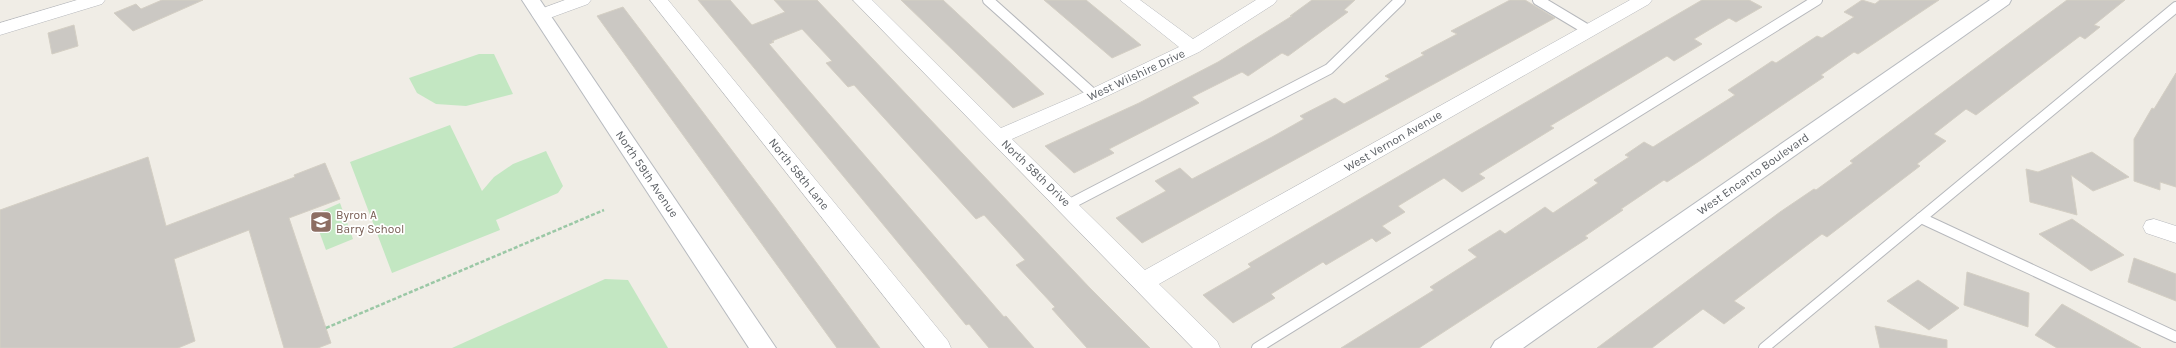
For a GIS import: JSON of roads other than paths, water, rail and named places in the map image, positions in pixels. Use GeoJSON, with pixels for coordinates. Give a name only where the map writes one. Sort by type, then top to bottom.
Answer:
{"type":"FeatureCollection","features":[{"type":"Feature","properties":{"kind":"street"},"geometry":{"type":"LineString","coordinates":[[0,29],[96,0]]}},
{"type":"Feature","properties":{"kind":"street"},"geometry":{"type":"LineString","coordinates":[[536,7],[582,0]]}},
{"type":"Feature","properties":{"kind":"street","name":"North 58th Lane"},"geometry":{"type":"LineString","coordinates":[[659,0],[939,348]]}},
{"type":"Feature","properties":{"kind":"street","name":"North 58th Drive"},"geometry":{"type":"LineString","coordinates":[[862,0],[1068,205],[1208,348]]}},
{"type":"Feature","properties":{"kind":"street"},"geometry":{"type":"LineString","coordinates":[[1130,0],[1192,48]]}},
{"type":"Feature","properties":{"kind":"street","name":"West Wilshire Drive"},"geometry":{"type":"LineString","coordinates":[[998,137],[1094,95],[1192,48],[1268,0]]}},
{"type":"Feature","properties":{"kind":"street","name":"West Vernon Avenue"},"geometry":{"type":"LineString","coordinates":[[1143,282],[1643,0]]}},
{"type":"Feature","properties":{"kind":"street","name":"West Encanto Boulevard"},"geometry":{"type":"LineString","coordinates":[[1504,348],[2002,0]]}},
{"type":"Feature","properties":{"kind":"street","name":"North 59th Avenue"},"geometry":{"type":"LineString","coordinates":[[536,7],[763,348]]}},
{"type":"Feature","properties":{"kind":"street"},"geometry":{"type":"LineString","coordinates":[[2154,227],[2176,235]]}},
{"type":"Feature","properties":{"kind":"lane"},"geometry":{"type":"LineString","coordinates":[[988,0],[1094,95]]}},
{"type":"Feature","properties":{"kind":"lane"},"geometry":{"type":"LineString","coordinates":[[1068,205],[1329,69],[1400,0]]}},
{"type":"Feature","properties":{"kind":"lane"},"geometry":{"type":"LineString","coordinates":[[1538,0],[1588,30]]}},
{"type":"Feature","properties":{"kind":"lane"},"geometry":{"type":"LineString","coordinates":[[1257,348],[1817,0]]}},
{"type":"Feature","properties":{"kind":"lane"},"geometry":{"type":"LineString","coordinates":[[1767,347],[2176,7]]}},
{"type":"Feature","properties":{"kind":"lane"},"geometry":{"type":"LineString","coordinates":[[1921,218],[2176,337]]}},
{"type":"Feature","properties":{"kind":"place","name":"Byron A Barry School"},"geometry":{"type":"Point","coordinates":[321,222]}}]}
